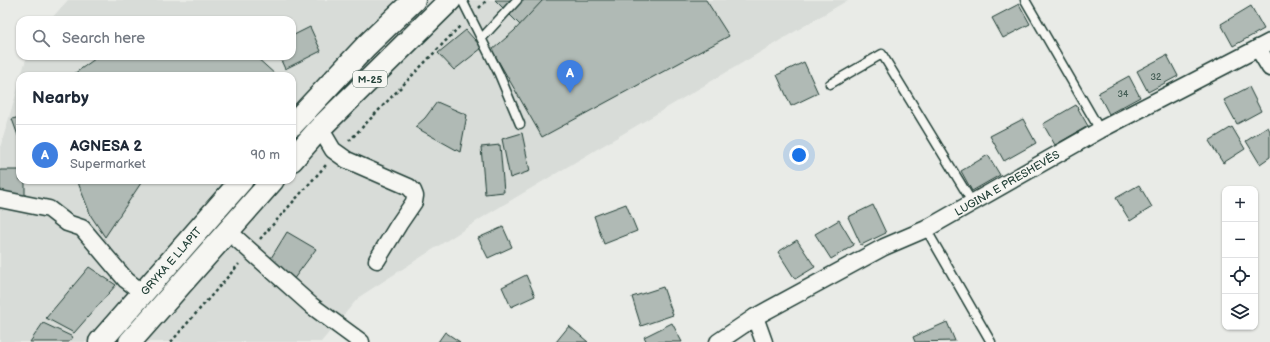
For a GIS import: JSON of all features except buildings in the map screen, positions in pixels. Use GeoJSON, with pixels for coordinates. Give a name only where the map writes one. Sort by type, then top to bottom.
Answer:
{"type":"FeatureCollection","features":[{"type":"Feature","properties":{"kind":"main road","name":"M-25"},"geometry":{"type":"LineString","coordinates":[[296,121],[361,51],[414,0]]}},
{"type":"Feature","properties":{"kind":"main road","name":"M-25"},"geometry":{"type":"LineString","coordinates":[[296,155],[320,128],[450,0]]}},
{"type":"Feature","properties":{"kind":"main road","name":"GRYKA E LLAPIT"},"geometry":{"type":"LineString","coordinates":[[100,342],[238,184]]}},
{"type":"Feature","properties":{"kind":"main road","name":"GRYKA E LLAPIT"},"geometry":{"type":"LineString","coordinates":[[130,342],[269,184]]}},
{"type":"Feature","properties":{"kind":"street","name":"LUGINA E PRESHEVËS"},"geometry":{"type":"LineString","coordinates":[[718,342],[755,317],[884,247],[926,229],[1100,130],[1264,45],[1270,68]]}},
{"type":"Feature","properties":{"kind":"street"},"geometry":{"type":"LineString","coordinates":[[320,128],[333,150],[347,160],[403,184],[413,191],[415,196],[414,202],[377,260]]}},
{"type":"Feature","properties":{"kind":"street"},"geometry":{"type":"LineString","coordinates":[[0,199],[49,209],[67,223],[82,228],[126,280],[143,293]]}},
{"type":"Feature","properties":{"kind":"street"},"geometry":{"type":"LineString","coordinates":[[228,231],[312,306],[361,342]]}},
{"type":"Feature","properties":{"kind":"street"},"geometry":{"type":"LineString","coordinates":[[755,317],[764,342]]}},
{"type":"Feature","properties":{"kind":"lane"},"geometry":{"type":"LineString","coordinates":[[462,0],[482,38],[520,124]]}},
{"type":"Feature","properties":{"kind":"lane"},"geometry":{"type":"LineString","coordinates":[[482,38],[517,0]]}},
{"type":"Feature","properties":{"kind":"lane"},"geometry":{"type":"LineString","coordinates":[[1025,0],[1100,130]]}},
{"type":"Feature","properties":{"kind":"lane"},"geometry":{"type":"LineString","coordinates":[[830,84],[882,54],[972,202]]}},
{"type":"Feature","properties":{"kind":"lane"},"geometry":{"type":"LineString","coordinates":[[926,229],[991,342]]}},
{"type":"Feature","properties":{"kind":"shaded area"},"geometry":{"type":"Polygon","coordinates":[[[68,0],[848,0],[488,214],[359,297],[321,342],[0,342],[0,148],[16,94],[16,184],[296,184],[296,72],[22,72],[26,60],[296,60],[296,16],[54,16],[68,0]]]}},
{"type":"Feature","properties":{"kind":"place","name":"AGNESA 2"},"geometry":{"type":"Point","coordinates":[570,93]}}]}
